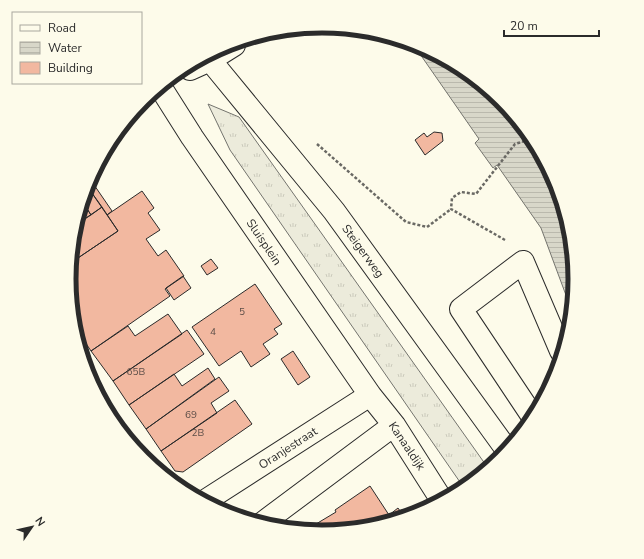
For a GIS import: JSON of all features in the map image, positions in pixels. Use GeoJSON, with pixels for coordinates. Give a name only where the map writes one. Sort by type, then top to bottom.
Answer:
{"type":"FeatureCollection","features":[{"type":"Feature","properties":{"kind":"street"},"geometry":{"type":"LineString","coordinates":[[210,60],[214,58]]}},
{"type":"Feature","properties":{"kind":"street","name":"Steigerweg"},"geometry":{"type":"LineString","coordinates":[[210,60],[334,211],[504,446]]}},
{"type":"Feature","properties":{"kind":"street","name":"Sluisplein"},"geometry":{"type":"LineString","coordinates":[[163,91],[192,137],[370,395]]}},
{"type":"Feature","properties":{"kind":"street"},"geometry":{"type":"LineString","coordinates":[[530,412],[461,309],[523,262],[559,346]]}},
{"type":"Feature","properties":{"kind":"street","name":"Kanaaldijk"},"geometry":{"type":"LineString","coordinates":[[370,395],[394,425],[439,496]]}},
{"type":"Feature","properties":{"kind":"street","name":"Oranjestraat"},"geometry":{"type":"LineString","coordinates":[[209,499],[370,395]]}},
{"type":"Feature","properties":{"kind":"street"},"geometry":{"type":"LineString","coordinates":[[267,520],[394,425]]}},
{"type":"Feature","properties":{"kind":"path"},"geometry":{"type":"LineString","coordinates":[[312,140],[406,222],[427,227],[451,209],[452,198],[461,192],[476,194],[515,144],[526,141]]}},
{"type":"Feature","properties":{"kind":"path"},"geometry":{"type":"LineString","coordinates":[[451,209],[509,242],[523,262]]}},
{"type":"Feature","properties":{"kind":"green space"},"geometry":{"type":"Polygon","coordinates":[[[208,104],[239,117],[485,465],[461,483],[230,150],[208,104]]]}},
{"type":"Feature","properties":{"kind":"water"},"geometry":{"type":"Polygon","coordinates":[[[420,53],[445,66],[485,94],[518,129],[535,156],[550,185],[564,231],[568,263],[568,299],[541,228],[497,165],[493,168],[475,143],[479,139],[420,53]]]}},
{"type":"Feature","properties":{"kind":"building"},"geometry":{"type":"Polygon","coordinates":[[[434,132],[442,133],[443,141],[425,155],[415,140],[424,133],[427,137],[434,132]]]}},
{"type":"Feature","properties":{"kind":"building"},"geometry":{"type":"Polygon","coordinates":[[[94,185],[112,211],[107,215],[91,193],[94,185]]]}},
{"type":"Feature","properties":{"kind":"building"},"geometry":{"type":"Polygon","coordinates":[[[142,191],[154,208],[148,213],[160,230],[146,239],[158,256],[166,250],[184,276],[165,289],[170,296],[91,351],[83,339],[80,328],[76,296],[76,263],[77,259],[118,231],[107,215],[142,191]]]}},
{"type":"Feature","properties":{"kind":"building"},"geometry":{"type":"Polygon","coordinates":[[[92,192],[102,207],[91,215],[87,208],[92,192]]]}},
{"type":"Feature","properties":{"kind":"building"},"geometry":{"type":"Polygon","coordinates":[[[102,207],[118,231],[77,259],[80,231],[83,220],[102,207]]]}},
{"type":"Feature","properties":{"kind":"building"},"geometry":{"type":"Polygon","coordinates":[[[87,208],[91,215],[83,220],[87,208]]]}},
{"type":"Feature","properties":{"kind":"building"},"geometry":{"type":"Polygon","coordinates":[[[211,259],[218,268],[207,275],[201,266],[211,259]]]}},
{"type":"Feature","properties":{"kind":"building"},"geometry":{"type":"Polygon","coordinates":[[[183,276],[191,288],[174,300],[166,288],[183,276]]]}},
{"type":"Feature","properties":{"kind":"building"},"geometry":{"type":"Polygon","coordinates":[[[255,284],[282,324],[274,329],[278,334],[263,344],[270,354],[251,367],[241,351],[219,366],[192,327],[255,284]]]}},
{"type":"Feature","properties":{"kind":"building"},"geometry":{"type":"Polygon","coordinates":[[[168,314],[182,334],[113,381],[91,351],[128,326],[135,336],[168,314]]]}},
{"type":"Feature","properties":{"kind":"building"},"geometry":{"type":"Polygon","coordinates":[[[187,330],[204,354],[129,405],[113,381],[187,330]]]}},
{"type":"Feature","properties":{"kind":"building"},"geometry":{"type":"Polygon","coordinates":[[[293,351],[310,377],[298,385],[281,359],[293,351]]]}},
{"type":"Feature","properties":{"kind":"building"},"geometry":{"type":"Polygon","coordinates":[[[208,368],[215,379],[146,429],[129,405],[174,374],[182,386],[208,368]]]}},
{"type":"Feature","properties":{"kind":"building"},"geometry":{"type":"Polygon","coordinates":[[[219,377],[229,391],[211,403],[217,413],[161,451],[146,429],[219,377]]]}},
{"type":"Feature","properties":{"kind":"building"},"geometry":{"type":"Polygon","coordinates":[[[235,400],[252,424],[183,472],[175,471],[161,451],[235,400]]]}},
{"type":"Feature","properties":{"kind":"building"},"geometry":{"type":"Polygon","coordinates":[[[370,486],[389,515],[398,508],[401,513],[386,518],[354,524],[314,525],[336,512],[335,510],[370,486]]]}}]}
